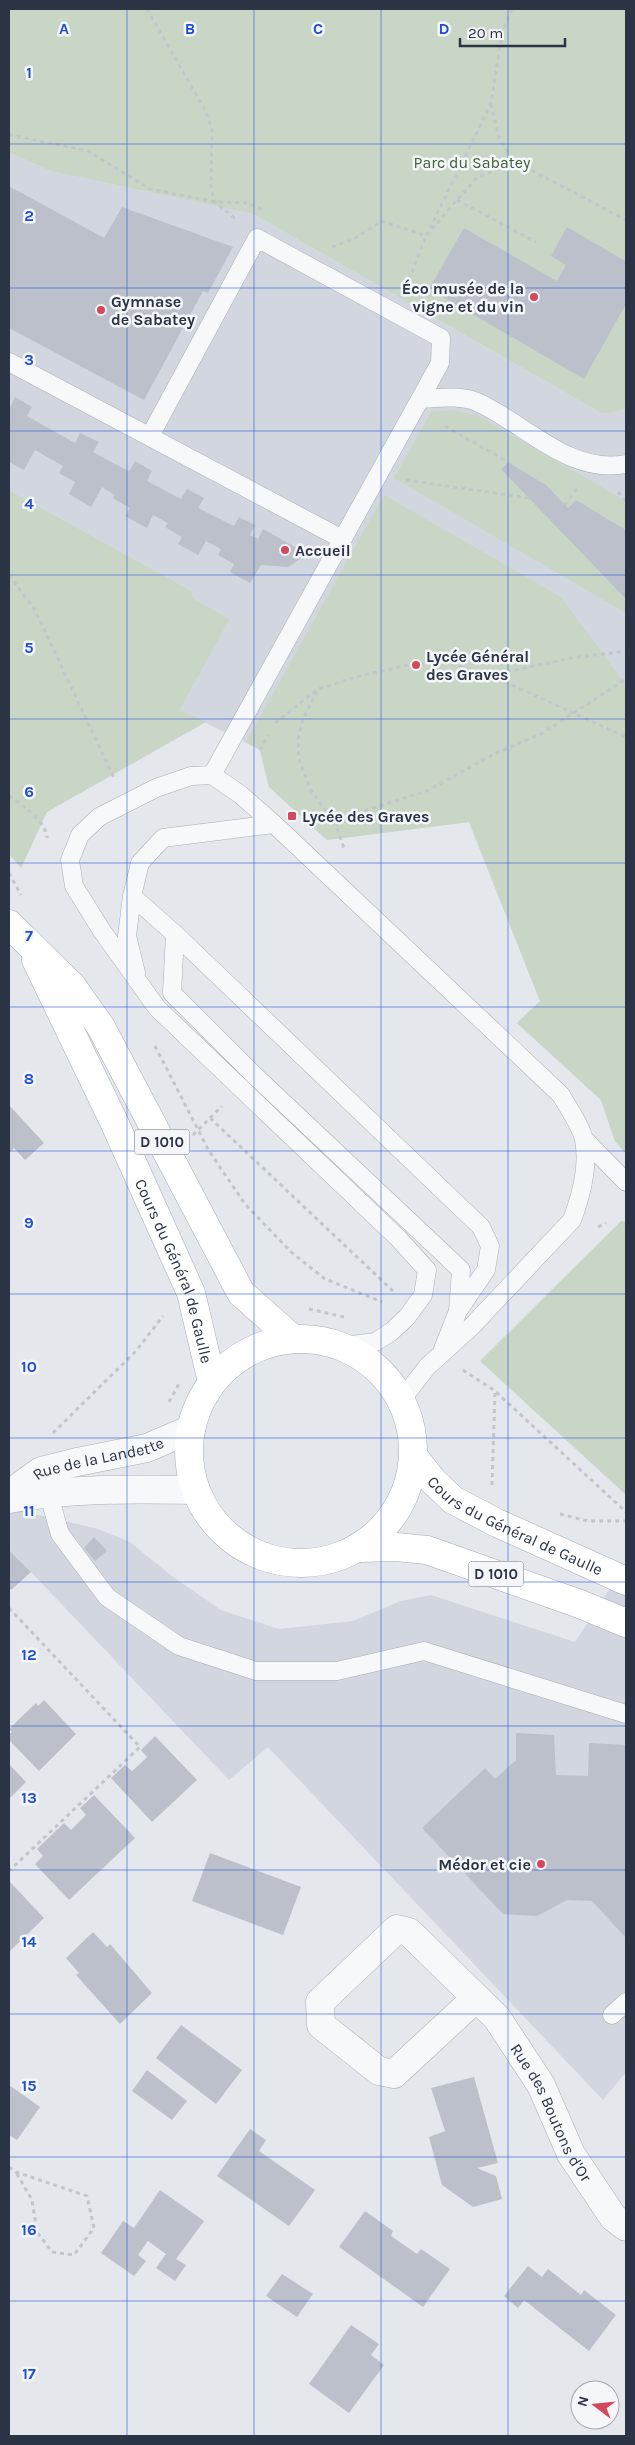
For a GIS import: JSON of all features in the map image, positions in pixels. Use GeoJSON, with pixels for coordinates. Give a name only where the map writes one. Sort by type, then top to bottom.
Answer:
{"type":"FeatureCollection","features":[{"type":"Feature","properties":{"kind":"main road","name":"Cours du Général de Gaulle"},"geometry":{"type":"LineString","coordinates":[[9,924],[72,986],[101,1027],[241,1293],[293,1339]]}},
{"type":"Feature","properties":{"kind":"main road","name":"Cours du Général de Gaulle"},"geometry":{"type":"LineString","coordinates":[[30,946],[115,1124],[192,1293],[212,1382]]}},
{"type":"Feature","properties":{"kind":"main road"},"geometry":{"type":"LineString","coordinates":[[293,1339],[319,1340],[344,1346],[368,1359],[387,1377],[402,1399],[412,1428],[414,1457],[407,1492],[388,1524],[361,1548],[330,1561],[297,1565],[264,1558],[235,1543],[211,1519],[195,1490],[188,1460],[191,1429],[199,1404],[212,1382],[235,1360],[262,1346],[293,1339]]}},
{"type":"Feature","properties":{"kind":"main road","name":"Cours du Général de Gaulle"},"geometry":{"type":"LineString","coordinates":[[414,1457],[453,1500],[497,1523],[626,1581]]}},
{"type":"Feature","properties":{"kind":"main road","name":"D 1010"},"geometry":{"type":"LineString","coordinates":[[361,1548],[396,1547],[426,1550],[580,1604],[626,1623]]}},
{"type":"Feature","properties":{"kind":"street","name":"Rue de la Landette"},"geometry":{"type":"LineString","coordinates":[[9,1499],[45,1482],[77,1462],[147,1448],[191,1429]]}},
{"type":"Feature","properties":{"kind":"street","name":"Rue de la Landette"},"geometry":{"type":"LineString","coordinates":[[9,1494],[45,1482],[101,1488],[195,1490]]}},
{"type":"Feature","properties":{"kind":"street","name":"Rue des Boutons d'Or"},"geometry":{"type":"LineString","coordinates":[[476,1998],[394,2074],[379,2071],[321,2025],[320,2002],[397,1930],[410,1932],[497,2018],[541,2085],[571,2154],[613,2217],[626,2227]]}},
{"type":"Feature","properties":{"kind":"lane"},"geometry":{"type":"LineString","coordinates":[[150,436],[257,238],[441,338],[440,363],[212,775]]}},
{"type":"Feature","properties":{"kind":"lane"},"geometry":{"type":"LineString","coordinates":[[9,362],[342,539]]}},
{"type":"Feature","properties":{"kind":"lane"},"geometry":{"type":"LineString","coordinates":[[418,404],[452,397],[476,402],[577,460],[611,466],[626,464]]}},
{"type":"Feature","properties":{"kind":"lane"},"geometry":{"type":"LineString","coordinates":[[344,1346],[375,1342],[407,1317],[423,1294],[426,1270],[398,1238],[158,1008],[138,981],[102,931],[74,886],[70,860],[80,835],[99,817],[156,788],[191,776],[212,775],[241,794],[561,1095],[584,1139],[626,1182]]}},
{"type":"Feature","properties":{"kind":"lane"},"geometry":{"type":"LineString","coordinates":[[138,981],[127,936],[132,896],[140,863],[163,838],[274,824]]}},
{"type":"Feature","properties":{"kind":"lane"},"geometry":{"type":"LineString","coordinates":[[132,896],[175,934],[482,1227],[490,1246],[486,1270],[458,1311],[442,1352]]}},
{"type":"Feature","properties":{"kind":"lane"},"geometry":{"type":"LineString","coordinates":[[175,934],[172,994],[253,1074],[461,1270],[458,1311]]}},
{"type":"Feature","properties":{"kind":"lane"},"geometry":{"type":"LineString","coordinates":[[402,1399],[427,1367],[472,1326],[572,1220],[579,1200],[584,1174],[584,1139]]}},
{"type":"Feature","properties":{"kind":"lane"},"geometry":{"type":"LineString","coordinates":[[45,1482],[60,1534],[107,1597],[180,1646],[256,1671],[337,1672],[424,1651],[626,1714]]}},
{"type":"Feature","properties":{"kind":"lane"},"geometry":{"type":"LineString","coordinates":[[612,2015],[626,2002]]}},
{"type":"Feature","properties":{"kind":"path"},"geometry":{"type":"LineString","coordinates":[[147,9],[205,110],[212,129],[210,190],[215,202],[257,238]]}},
{"type":"Feature","properties":{"kind":"path"},"geometry":{"type":"LineString","coordinates":[[396,314],[426,236],[491,104],[502,32],[512,9]]}},
{"type":"Feature","properties":{"kind":"path"},"geometry":{"type":"LineString","coordinates":[[491,104],[500,141],[516,162],[626,220]]}},
{"type":"Feature","properties":{"kind":"path"},"geometry":{"type":"LineString","coordinates":[[9,136],[88,151],[150,189],[215,202],[249,203],[266,212]]}},
{"type":"Feature","properties":{"kind":"path"},"geometry":{"type":"LineString","coordinates":[[426,236],[478,177],[516,162]]}},
{"type":"Feature","properties":{"kind":"path"},"geometry":{"type":"LineString","coordinates":[[457,200],[536,242]]}},
{"type":"Feature","properties":{"kind":"path"},"geometry":{"type":"LineString","coordinates":[[331,247],[354,239],[382,221],[426,236]]}},
{"type":"Feature","properties":{"kind":"path"},"geometry":{"type":"LineString","coordinates":[[418,404],[508,462]]}},
{"type":"Feature","properties":{"kind":"path"},"geometry":{"type":"LineString","coordinates":[[377,476],[529,498]]}},
{"type":"Feature","properties":{"kind":"path"},"geometry":{"type":"LineString","coordinates":[[9,576],[35,610],[124,804]]}},
{"type":"Feature","properties":{"kind":"path"},"geometry":{"type":"LineString","coordinates":[[490,675],[572,658],[626,651]]}},
{"type":"Feature","properties":{"kind":"path"},"geometry":{"type":"LineString","coordinates":[[260,750],[276,720],[318,689],[359,676],[412,664],[447,663],[490,675],[626,737]]}},
{"type":"Feature","properties":{"kind":"path"},"geometry":{"type":"LineString","coordinates":[[336,825],[357,813],[427,791],[492,755],[541,734],[626,679]]}},
{"type":"Feature","properties":{"kind":"path"},"geometry":{"type":"LineString","coordinates":[[318,689],[303,719],[298,739],[299,759],[310,789],[336,825],[339,839],[347,855]]}},
{"type":"Feature","properties":{"kind":"path"},"geometry":{"type":"LineString","coordinates":[[210,1118],[395,1293],[391,1299]]}},
{"type":"Feature","properties":{"kind":"path"},"geometry":{"type":"LineString","coordinates":[[380,1309],[388,1304]]}},
{"type":"Feature","properties":{"kind":"path"},"geometry":{"type":"LineString","coordinates":[[306,1308],[354,1319]]}},
{"type":"Feature","properties":{"kind":"path"},"geometry":{"type":"LineString","coordinates":[[45,1482],[37,1449],[136,1351],[164,1315]]}},
{"type":"Feature","properties":{"kind":"path"},"geometry":{"type":"LineString","coordinates":[[495,1391],[492,1485],[497,1491]]}},
{"type":"Feature","properties":{"kind":"path"},"geometry":{"type":"LineString","coordinates":[[555,1513],[588,1521],[626,1521]]}},
{"type":"Feature","properties":{"kind":"path"},"geometry":{"type":"LineString","coordinates":[[9,1608],[140,1747],[9,1871]]}},
{"type":"Feature","properties":{"kind":"path"},"geometry":{"type":"LineString","coordinates":[[9,2167],[16,2172],[87,2196],[94,2228],[74,2254],[52,2252],[37,2232],[32,2200],[16,2172]]}},
{"type":"Feature","properties":{"kind":"shaded area","name":"Lycée Général des Graves"},"geometry":{"type":"Polygon","coordinates":[[[9,152],[50,171],[253,214],[603,414],[623,410],[626,406],[626,1154],[615,1141],[601,1100],[517,1023],[540,1001],[469,822],[327,840],[269,787],[260,750],[180,710],[230,619],[193,598],[192,591],[9,490],[9,152]]]}},
{"type":"Feature","properties":{"kind":"shaded area"},"geometry":{"type":"Polygon","coordinates":[[[9,1508],[98,1529],[130,1542],[173,1577],[221,1610],[279,1629],[353,1621],[401,1601],[431,1595],[575,1642],[626,1564],[626,2072],[603,2100],[268,1747],[229,1780],[9,1549],[9,1508]]]}},
{"type":"Feature","properties":{"kind":"green space","name":"Parc du Sabatey"},"geometry":{"type":"Polygon","coordinates":[[[9,9],[626,9],[626,406],[623,410],[603,414],[253,214],[50,171],[9,152],[9,9]]]}},
{"type":"Feature","properties":{"kind":"green space"},"geometry":{"type":"Polygon","coordinates":[[[453,410],[479,416],[626,501],[626,530],[576,500],[568,508],[546,485],[508,462],[501,468],[626,599],[626,613],[394,478],[431,412],[453,410]]]}},
{"type":"Feature","properties":{"kind":"green space"},"geometry":{"type":"Polygon","coordinates":[[[9,490],[192,591],[193,598],[230,619],[180,710],[206,722],[47,812],[21,868],[9,854],[9,490]]]}},
{"type":"Feature","properties":{"kind":"green space"},"geometry":{"type":"Polygon","coordinates":[[[384,495],[561,597],[626,685],[626,1154],[615,1141],[601,1100],[517,1023],[540,1001],[469,822],[327,840],[269,787],[260,750],[246,742],[384,495]]]}},
{"type":"Feature","properties":{"kind":"green space"},"geometry":{"type":"Polygon","coordinates":[[[621,1221],[626,1222],[626,1495],[480,1361],[621,1221]]]}},
{"type":"Feature","properties":{"kind":"building","name":"Gymnase de Sabatey"},"geometry":{"type":"Polygon","coordinates":[[[9,186],[104,238],[122,207],[233,247],[208,293],[203,291],[144,400],[9,328],[9,186]]]}},
{"type":"Feature","properties":{"kind":"building","name":"Éco musée de la vigne et du vin"},"geometry":{"type":"Polygon","coordinates":[[[567,227],[625,261],[626,258],[626,304],[584,379],[429,289],[464,228],[557,281],[566,265],[551,256],[567,227]]]}},
{"type":"Feature","properties":{"kind":"building"},"geometry":{"type":"Polygon","coordinates":[[[15,397],[32,407],[27,416],[75,443],[80,433],[99,442],[93,452],[115,464],[129,471],[135,461],[152,471],[147,481],[181,499],[187,489],[204,498],[198,508],[234,526],[239,517],[255,525],[250,535],[258,539],[263,529],[307,554],[288,567],[261,565],[250,583],[230,572],[234,564],[218,555],[221,549],[206,541],[198,555],[178,544],[182,537],[165,527],[168,523],[153,515],[147,528],[125,516],[130,508],[113,498],[115,495],[102,487],[91,507],[69,494],[75,482],[59,473],[63,466],[35,450],[24,470],[9,462],[9,410],[15,397]]]}},
{"type":"Feature","properties":{"kind":"building"},"geometry":{"type":"Polygon","coordinates":[[[508,462],[546,485],[568,508],[576,500],[626,530],[626,599],[501,469],[508,462]]]}},
{"type":"Feature","properties":{"kind":"building"},"geometry":{"type":"Polygon","coordinates":[[[9,1105],[44,1143],[25,1160],[14,1148],[9,1153],[9,1105]]]}},
{"type":"Feature","properties":{"kind":"building"},"geometry":{"type":"Polygon","coordinates":[[[94,1537],[107,1551],[95,1561],[84,1548],[94,1537]]]}},
{"type":"Feature","properties":{"kind":"building"},"geometry":{"type":"Polygon","coordinates":[[[10,1551],[31,1572],[11,1590],[9,1587],[10,1551]]]}},
{"type":"Feature","properties":{"kind":"building"},"geometry":{"type":"Polygon","coordinates":[[[44,1700],[76,1734],[39,1771],[9,1740],[9,1734],[12,1732],[9,1729],[36,1703],[38,1706],[44,1700]]]}},
{"type":"Feature","properties":{"kind":"building","name":"Médor et cie"},"geometry":{"type":"Polygon","coordinates":[[[516,1733],[554,1735],[556,1775],[588,1776],[589,1743],[626,1745],[626,1938],[592,1901],[567,1900],[537,1916],[503,1914],[422,1828],[485,1768],[495,1779],[516,1760],[516,1733]]]}},
{"type":"Feature","properties":{"kind":"building"},"geometry":{"type":"Polygon","coordinates":[[[155,1736],[197,1780],[152,1822],[111,1778],[125,1765],[132,1771],[140,1764],[147,1757],[141,1750],[155,1736]]]}},
{"type":"Feature","properties":{"kind":"building"},"geometry":{"type":"Polygon","coordinates":[[[9,1764],[26,1782],[9,1799],[9,1764]]]}},
{"type":"Feature","properties":{"kind":"building"},"geometry":{"type":"Polygon","coordinates":[[[94,1795],[135,1838],[69,1900],[35,1864],[43,1856],[37,1849],[64,1823],[71,1830],[86,1815],[80,1808],[94,1795]]]}},
{"type":"Feature","properties":{"kind":"building"},"geometry":{"type":"Polygon","coordinates":[[[210,1853],[301,1887],[283,1935],[192,1901],[210,1853]]]}},
{"type":"Feature","properties":{"kind":"building"},"geometry":{"type":"Polygon","coordinates":[[[9,1883],[44,1918],[9,1952],[9,1883]]]}},
{"type":"Feature","properties":{"kind":"building"},"geometry":{"type":"Polygon","coordinates":[[[93,1932],[107,1947],[110,1944],[152,1993],[120,2024],[76,1975],[79,1973],[66,1958],[93,1932]]]}},
{"type":"Feature","properties":{"kind":"building"},"geometry":{"type":"Polygon","coordinates":[[[181,2025],[242,2070],[216,2104],[156,2058],[181,2025]]]}},
{"type":"Feature","properties":{"kind":"building"},"geometry":{"type":"Polygon","coordinates":[[[147,2070],[187,2101],[172,2120],[132,2091],[147,2070]]]}},
{"type":"Feature","properties":{"kind":"building"},"geometry":{"type":"Polygon","coordinates":[[[474,2077],[498,2163],[477,2168],[496,2176],[502,2199],[473,2207],[442,2185],[429,2137],[445,2131],[431,2088],[474,2077]]]}},
{"type":"Feature","properties":{"kind":"building"},"geometry":{"type":"Polygon","coordinates":[[[9,2085],[40,2107],[17,2140],[9,2135],[9,2085]]]}},
{"type":"Feature","properties":{"kind":"building"},"geometry":{"type":"Polygon","coordinates":[[[250,2129],[266,2140],[259,2151],[315,2190],[289,2226],[217,2176],[250,2129]]]}},
{"type":"Feature","properties":{"kind":"building"},"geometry":{"type":"Polygon","coordinates":[[[160,2190],[204,2221],[176,2259],[186,2265],[175,2281],[156,2268],[166,2254],[148,2241],[138,2255],[146,2261],[134,2276],[101,2253],[123,2221],[134,2228],[160,2190]]]}},
{"type":"Feature","properties":{"kind":"building"},"geometry":{"type":"Polygon","coordinates":[[[365,2211],[393,2231],[391,2236],[417,2254],[421,2249],[450,2269],[423,2307],[339,2247],[365,2211]]]}},
{"type":"Feature","properties":{"kind":"building"},"geometry":{"type":"Polygon","coordinates":[[[528,2266],[542,2277],[548,2269],[581,2295],[584,2290],[616,2315],[589,2351],[524,2300],[518,2308],[504,2296],[528,2266]]]}},
{"type":"Feature","properties":{"kind":"building"},"geometry":{"type":"Polygon","coordinates":[[[282,2274],[313,2294],[297,2317],[266,2296],[282,2274]]]}},
{"type":"Feature","properties":{"kind":"building"},"geometry":{"type":"Polygon","coordinates":[[[351,2325],[379,2344],[371,2355],[384,2365],[349,2413],[309,2384],[351,2325]]]}},
{"type":"Feature","properties":{"kind":"place","name":"Éco musée de la vigne et du vin"},"geometry":{"type":"Point","coordinates":[534,297]}},
{"type":"Feature","properties":{"kind":"place","name":"Gymnase de Sabatey"},"geometry":{"type":"Point","coordinates":[101,310]}},
{"type":"Feature","properties":{"kind":"place","name":"Accueil"},"geometry":{"type":"Point","coordinates":[285,550]}},
{"type":"Feature","properties":{"kind":"place","name":"Lycée Général des Graves"},"geometry":{"type":"Point","coordinates":[416,665]}},
{"type":"Feature","properties":{"kind":"place","name":"Lycée des Graves"},"geometry":{"type":"Point","coordinates":[292,816]}},
{"type":"Feature","properties":{"kind":"place","name":"Médor et cie"},"geometry":{"type":"Point","coordinates":[541,1864]}}]}
